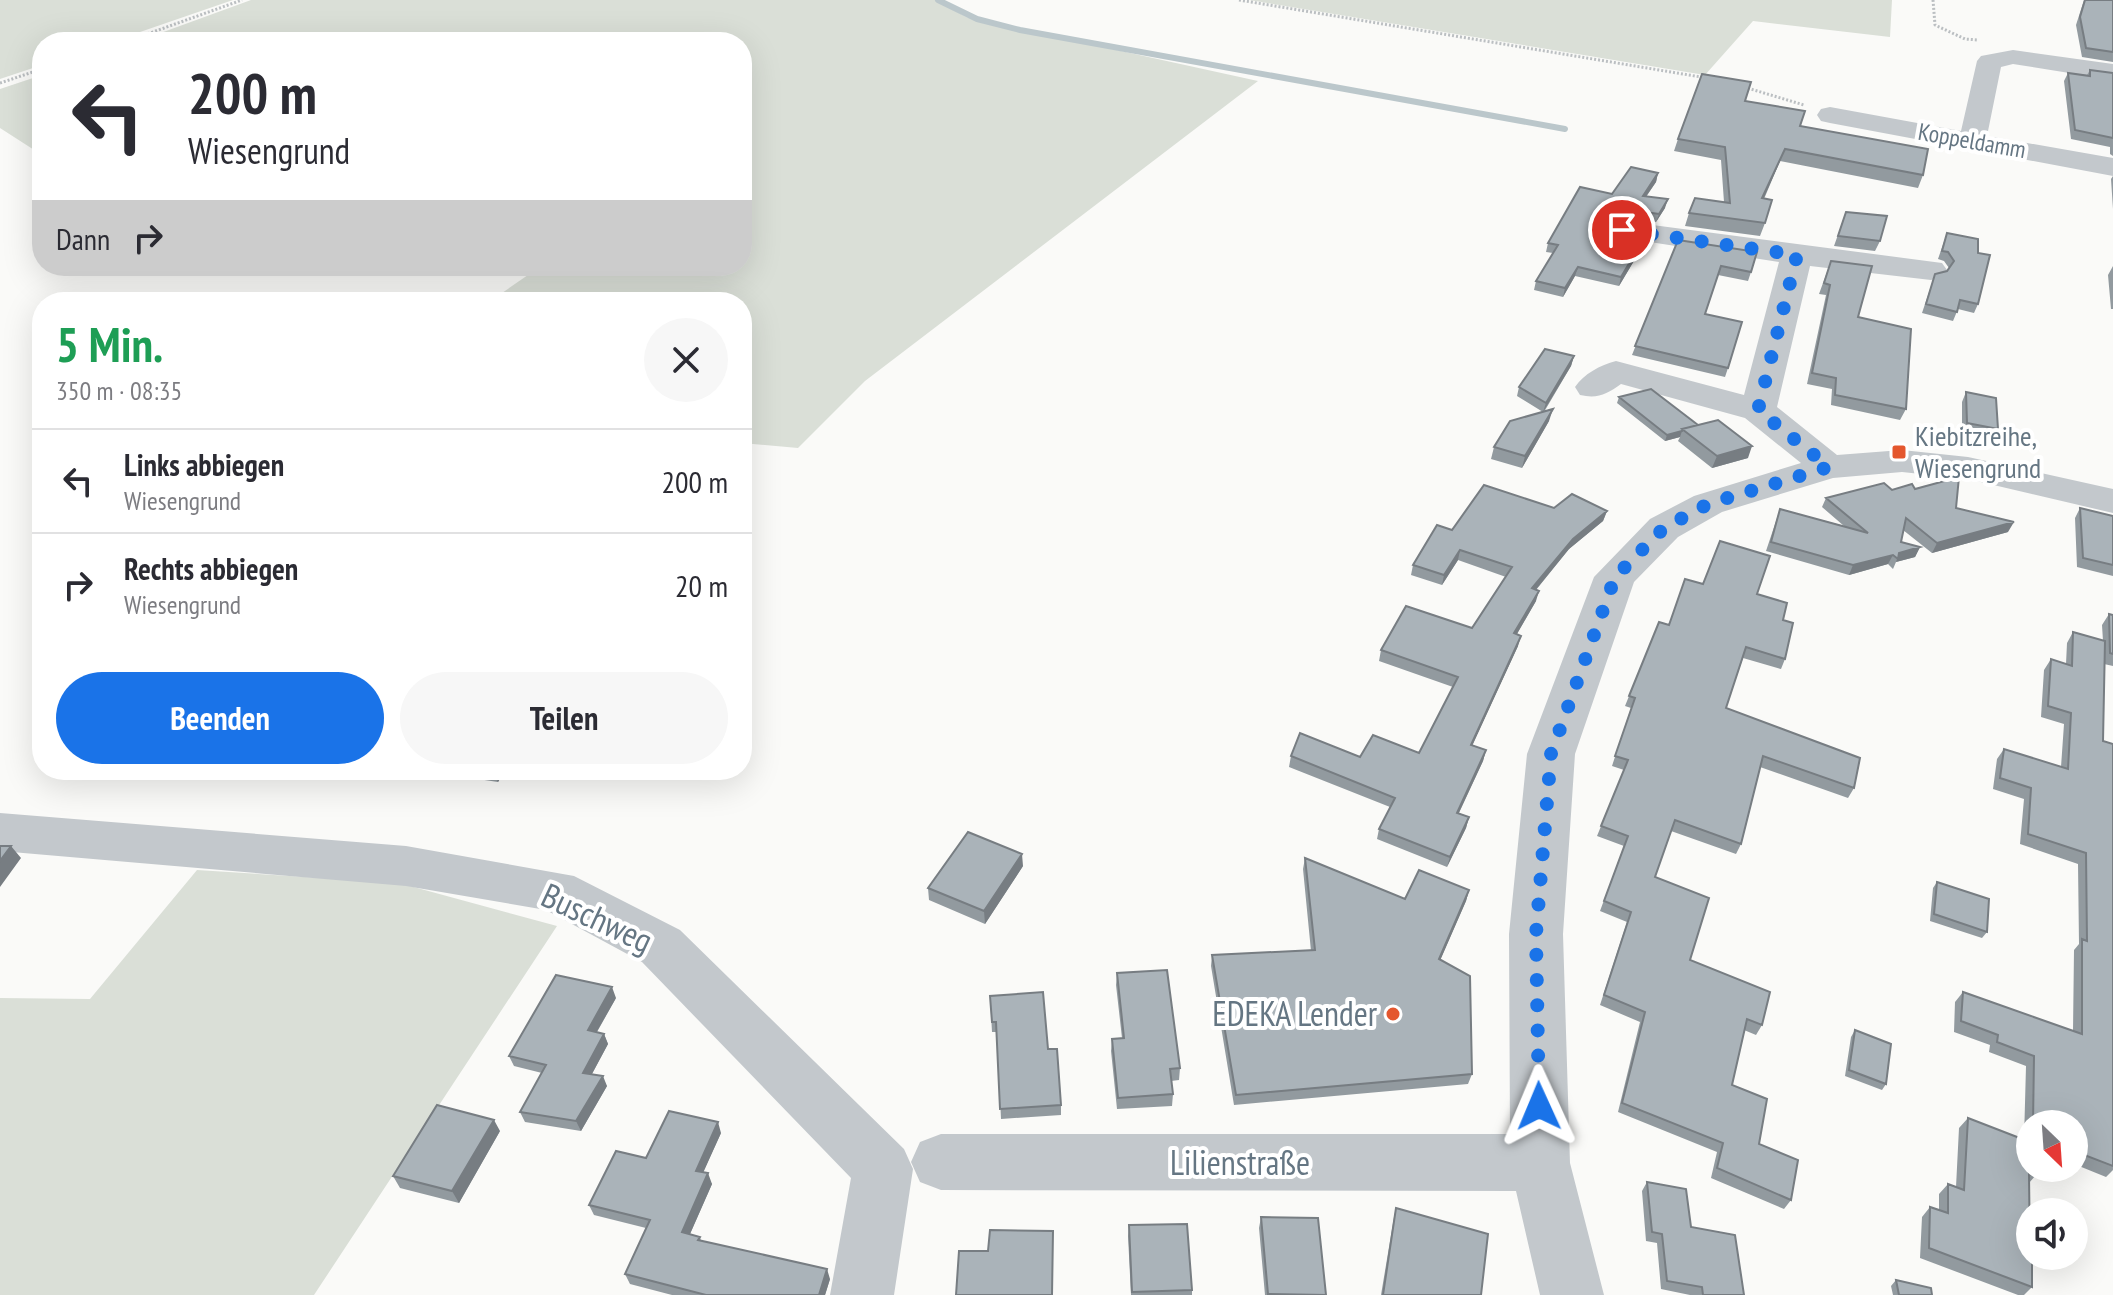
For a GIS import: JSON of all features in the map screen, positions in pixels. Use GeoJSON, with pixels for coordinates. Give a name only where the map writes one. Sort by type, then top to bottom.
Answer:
{"type":"FeatureCollection","features":[{"type":"Feature","properties":{"kind":"street"},"geometry":{"type":"LineString","coordinates":[[1972,141],[1990,61],[2013,57],[2113,72]]}},
{"type":"Feature","properties":{"kind":"street","name":"Koppeldamm"},"geometry":{"type":"LineString","coordinates":[[1830,115],[2113,167]]}},
{"type":"Feature","properties":{"kind":"street"},"geometry":{"type":"LineString","coordinates":[[1622,230],[1931,270]]}},
{"type":"Feature","properties":{"kind":"street"},"geometry":{"type":"LineString","coordinates":[[1758,410],[1797,255]]}},
{"type":"Feature","properties":{"kind":"street"},"geometry":{"type":"LineString","coordinates":[[1593,387],[1616,372],[1758,410],[1829,467]]}},
{"type":"Feature","properties":{"kind":"street"},"geometry":{"type":"LineString","coordinates":[[1572,1295],[1540,1163],[1536,934],[1551,754],[1615,577],[1664,528],[1708,504],[1829,467],[1902,461],[1955,466],[2113,501]]}},
{"type":"Feature","properties":{"kind":"street","name":"Buschweg"},"geometry":{"type":"LineString","coordinates":[[0,832],[406,866],[556,891],[661,946],[883,1169],[862,1295]]}},
{"type":"Feature","properties":{"kind":"street","name":"Lilienstraße"},"geometry":{"type":"LineString","coordinates":[[941,1162],[1540,1163]]}},
{"type":"Feature","properties":{"kind":"path"},"geometry":{"type":"LineString","coordinates":[[153,32],[242,0]]}},
{"type":"Feature","properties":{"kind":"path"},"geometry":{"type":"LineString","coordinates":[[1239,0],[1708,78]]}},
{"type":"Feature","properties":{"kind":"path"},"geometry":{"type":"LineString","coordinates":[[1933,0],[1935,25],[1965,39],[1997,42],[2013,57]]}},
{"type":"Feature","properties":{"kind":"path"},"geometry":{"type":"LineString","coordinates":[[0,83],[32,72]]}},
{"type":"Feature","properties":{"kind":"path"},"geometry":{"type":"LineString","coordinates":[[1736,85],[1779,95],[1830,115]]}},
{"type":"Feature","properties":{"kind":"shaded area"},"geometry":{"type":"Polygon","coordinates":[[[0,0],[233,0],[140,32],[32,32],[32,68],[0,79],[0,0]]]}},
{"type":"Feature","properties":{"kind":"shaded area"},"geometry":{"type":"Polygon","coordinates":[[[251,0],[936,0],[966,17],[1258,81],[865,381],[798,448],[752,444],[752,292],[503,292],[527,276],[752,276],[752,32],[163,32],[251,0]]]}},
{"type":"Feature","properties":{"kind":"shaded area"},"geometry":{"type":"Polygon","coordinates":[[[1249,0],[1892,0],[1890,37],[1753,21],[1705,75],[1249,0]]]}},
{"type":"Feature","properties":{"kind":"shaded area"},"geometry":{"type":"Polygon","coordinates":[[[32,78],[32,149],[0,128],[0,89],[32,78]]]}},
{"type":"Feature","properties":{"kind":"shaded area"},"geometry":{"type":"Polygon","coordinates":[[[197,870],[399,883],[557,926],[314,1295],[0,1295],[0,998],[90,999],[197,870]]]}},
{"type":"Feature","properties":{"kind":"building"},"geometry":{"type":"Polygon","coordinates":[[[2085,0],[2113,0],[2113,52],[2086,48],[2080,17],[2085,0]]]}},
{"type":"Feature","properties":{"kind":"building"},"geometry":{"type":"Polygon","coordinates":[[[2090,70],[2113,73],[2113,138],[2075,130],[2068,73],[2090,76],[2090,70]]]}},
{"type":"Feature","properties":{"kind":"building"},"geometry":{"type":"Polygon","coordinates":[[[1702,74],[1751,82],[1745,101],[1805,111],[1800,126],[1928,149],[1923,175],[1785,149],[1762,198],[1772,200],[1765,223],[1689,213],[1695,198],[1730,203],[1725,147],[1678,139],[1702,74]]]}},
{"type":"Feature","properties":{"kind":"building"},"geometry":{"type":"Polygon","coordinates":[[[1631,167],[1658,173],[1643,196],[1668,199],[1659,214],[1624,209],[1613,212],[1607,220],[1613,230],[1646,235],[1621,277],[1578,267],[1565,288],[1536,281],[1558,245],[1548,243],[1580,187],[1612,194],[1631,167]]]}},
{"type":"Feature","properties":{"kind":"building"},"geometry":{"type":"Polygon","coordinates":[[[1846,212],[1887,216],[1880,241],[1838,236],[1846,212]]]}},
{"type":"Feature","properties":{"kind":"building"},"geometry":{"type":"Polygon","coordinates":[[[1947,233],[1978,239],[1978,253],[1990,255],[1978,304],[1960,300],[1957,312],[1926,304],[1935,274],[1947,271],[1954,261],[1948,252],[1942,251],[1947,233]]]}},
{"type":"Feature","properties":{"kind":"building"},"geometry":{"type":"Polygon","coordinates":[[[1678,240],[1757,252],[1751,272],[1721,266],[1705,314],[1742,322],[1728,368],[1635,346],[1678,240]]]}},
{"type":"Feature","properties":{"kind":"building"},"geometry":{"type":"Polygon","coordinates":[[[1831,261],[1872,266],[1858,317],[1911,329],[1906,409],[1835,395],[1836,378],[1812,373],[1830,285],[1824,283],[1831,261]]]}},
{"type":"Feature","properties":{"kind":"building"},"geometry":{"type":"Polygon","coordinates":[[[1545,349],[1574,356],[1546,403],[1519,387],[1545,349]]]}},
{"type":"Feature","properties":{"kind":"building"},"geometry":{"type":"Polygon","coordinates":[[[1651,389],[1698,425],[1667,435],[1619,397],[1651,389]]]}},
{"type":"Feature","properties":{"kind":"building"},"geometry":{"type":"Polygon","coordinates":[[[1966,392],[1996,398],[1998,429],[1967,423],[1966,392]]]}},
{"type":"Feature","properties":{"kind":"building"},"geometry":{"type":"Polygon","coordinates":[[[1553,409],[1525,456],[1494,447],[1510,421],[1553,409]]]}},
{"type":"Feature","properties":{"kind":"building"},"geometry":{"type":"Polygon","coordinates":[[[1718,420],[1752,446],[1717,456],[1682,429],[1718,420]]]}},
{"type":"Feature","properties":{"kind":"building"},"geometry":{"type":"Polygon","coordinates":[[[1959,477],[1956,508],[2014,522],[1937,543],[1906,518],[1901,542],[1920,547],[1899,553],[1898,559],[1893,555],[1853,565],[1771,542],[1780,509],[1868,533],[1826,498],[1884,483],[1892,490],[1912,484],[1915,489],[1959,477]]]}},
{"type":"Feature","properties":{"kind":"building"},"geometry":{"type":"Polygon","coordinates":[[[1484,485],[1554,508],[1572,494],[1607,511],[1573,539],[1532,588],[1539,591],[1514,633],[1521,636],[1471,745],[1486,750],[1457,813],[1469,817],[1450,857],[1379,829],[1395,798],[1291,756],[1300,733],[1360,757],[1373,735],[1419,753],[1458,677],[1381,650],[1406,606],[1472,628],[1512,567],[1460,550],[1444,575],[1413,565],[1437,525],[1452,530],[1484,485]]]}},
{"type":"Feature","properties":{"kind":"building"},"geometry":{"type":"Polygon","coordinates":[[[2080,508],[2113,516],[2113,565],[2083,558],[2080,508]]]}},
{"type":"Feature","properties":{"kind":"building"},"geometry":{"type":"Polygon","coordinates":[[[1720,541],[1770,556],[1757,594],[1787,603],[1783,620],[1793,623],[1785,659],[1746,647],[1726,708],[1860,758],[1854,788],[1763,756],[1741,844],[1675,820],[1655,877],[1709,898],[1690,960],[1770,992],[1762,1025],[1747,1019],[1732,1085],[1767,1099],[1759,1144],[1798,1160],[1791,1200],[1717,1168],[1723,1143],[1622,1103],[1645,1012],[1604,995],[1631,912],[1604,901],[1628,836],[1601,826],[1628,760],[1615,756],[1635,698],[1629,696],[1659,622],[1669,625],[1685,579],[1703,584],[1720,541]]]}},
{"type":"Feature","properties":{"kind":"building"},"geometry":{"type":"Polygon","coordinates":[[[2109,614],[2113,615],[2113,654],[2110,653],[2109,614]]]}},
{"type":"Feature","properties":{"kind":"building"},"geometry":{"type":"Polygon","coordinates":[[[2073,632],[2105,641],[2103,741],[2113,744],[2113,1166],[2088,1156],[2088,1110],[2033,1110],[2034,1056],[1997,1042],[1998,1035],[1961,1021],[1963,992],[2082,1034],[2082,939],[2087,941],[2086,853],[2028,834],[2031,788],[2000,778],[2004,749],[2068,769],[2071,713],[2048,706],[2051,659],[2072,666],[2073,632]]]}},
{"type":"Feature","properties":{"kind":"building"},"geometry":{"type":"Polygon","coordinates":[[[968,832],[1022,854],[984,911],[928,888],[968,832]]]}},
{"type":"Feature","properties":{"kind":"building"},"geometry":{"type":"Polygon","coordinates":[[[0,846],[11,846],[0,861],[0,846]]]}},
{"type":"Feature","properties":{"kind":"building"},"geometry":{"type":"Polygon","coordinates":[[[1305,858],[1405,899],[1419,870],[1469,890],[1439,959],[1470,976],[1472,1074],[1236,1095],[1212,955],[1315,950],[1305,858]]]}},
{"type":"Feature","properties":{"kind":"building"},"geometry":{"type":"Polygon","coordinates":[[[1937,882],[1989,899],[1987,932],[1934,914],[1937,882]]]}},
{"type":"Feature","properties":{"kind":"building"},"geometry":{"type":"Polygon","coordinates":[[[1167,970],[1180,1068],[1170,1069],[1173,1094],[1118,1098],[1112,1039],[1124,1038],[1117,973],[1167,970]]]}},
{"type":"Feature","properties":{"kind":"building"},"geometry":{"type":"Polygon","coordinates":[[[556,975],[612,987],[588,1030],[604,1034],[583,1073],[603,1076],[576,1121],[520,1112],[546,1065],[509,1056],[556,975]]]}},
{"type":"Feature","properties":{"kind":"building"},"geometry":{"type":"Polygon","coordinates":[[[1043,992],[1048,1049],[1057,1049],[1061,1105],[1000,1109],[996,1022],[992,1022],[990,996],[1043,992]]]}},
{"type":"Feature","properties":{"kind":"building"},"geometry":{"type":"Polygon","coordinates":[[[1855,1030],[1891,1044],[1886,1084],[1849,1070],[1855,1030]]]}},
{"type":"Feature","properties":{"kind":"building"},"geometry":{"type":"Polygon","coordinates":[[[437,1105],[494,1120],[452,1191],[393,1176],[437,1105]]]}},
{"type":"Feature","properties":{"kind":"building"},"geometry":{"type":"Polygon","coordinates":[[[669,1111],[718,1122],[696,1171],[708,1173],[682,1232],[700,1237],[698,1240],[827,1269],[819,1295],[706,1295],[625,1274],[650,1220],[589,1205],[616,1151],[646,1158],[669,1111]]]}},
{"type":"Feature","properties":{"kind":"building"},"geometry":{"type":"Polygon","coordinates":[[[1968,1118],[2016,1137],[2016,1182],[2029,1182],[2029,1198],[2016,1198],[2016,1270],[2032,1270],[2032,1287],[1929,1248],[1930,1207],[1948,1213],[1948,1184],[1964,1190],[1968,1118]]]}},
{"type":"Feature","properties":{"kind":"building"},"geometry":{"type":"Polygon","coordinates":[[[1647,1182],[1686,1189],[1691,1227],[1735,1235],[1744,1295],[1703,1295],[1702,1287],[1667,1281],[1662,1234],[1652,1232],[1647,1182]]]}},
{"type":"Feature","properties":{"kind":"building"},"geometry":{"type":"Polygon","coordinates":[[[1396,1208],[1488,1234],[1481,1295],[1383,1295],[1396,1208]]]}},
{"type":"Feature","properties":{"kind":"building"},"geometry":{"type":"Polygon","coordinates":[[[1261,1217],[1318,1218],[1326,1295],[1268,1294],[1261,1217]]]}},
{"type":"Feature","properties":{"kind":"building"},"geometry":{"type":"Polygon","coordinates":[[[1187,1224],[1192,1290],[1132,1292],[1129,1225],[1187,1224]]]}},
{"type":"Feature","properties":{"kind":"building"},"geometry":{"type":"Polygon","coordinates":[[[990,1230],[1053,1231],[1052,1295],[956,1295],[959,1251],[988,1251],[990,1230]]]}},
{"type":"Feature","properties":{"kind":"building"},"geometry":{"type":"Polygon","coordinates":[[[1896,1280],[1931,1288],[1932,1295],[1899,1295],[1896,1280]]]}},
{"type":"Feature","properties":{"kind":"waterway"},"geometry":{"type":"LineString","coordinates":[[938,0],[977,19],[1020,30],[1565,129]]}},
{"type":"Feature","properties":{"kind":"place","name":"Kiebitzreihe, Wiesengrund"},"geometry":{"type":"Point","coordinates":[1899,452]}},
{"type":"Feature","properties":{"kind":"place","name":"EDEKA Lender"},"geometry":{"type":"Point","coordinates":[1393,1014]}},
{"type":"Feature","properties":{"kind":"route"},"geometry":{"type":"LineString","coordinates":[[1539,1106],[1536,934],[1551,754],[1615,577],[1664,528],[1708,504],[1829,467],[1758,410],[1797,255],[1622,230]]}}]}
